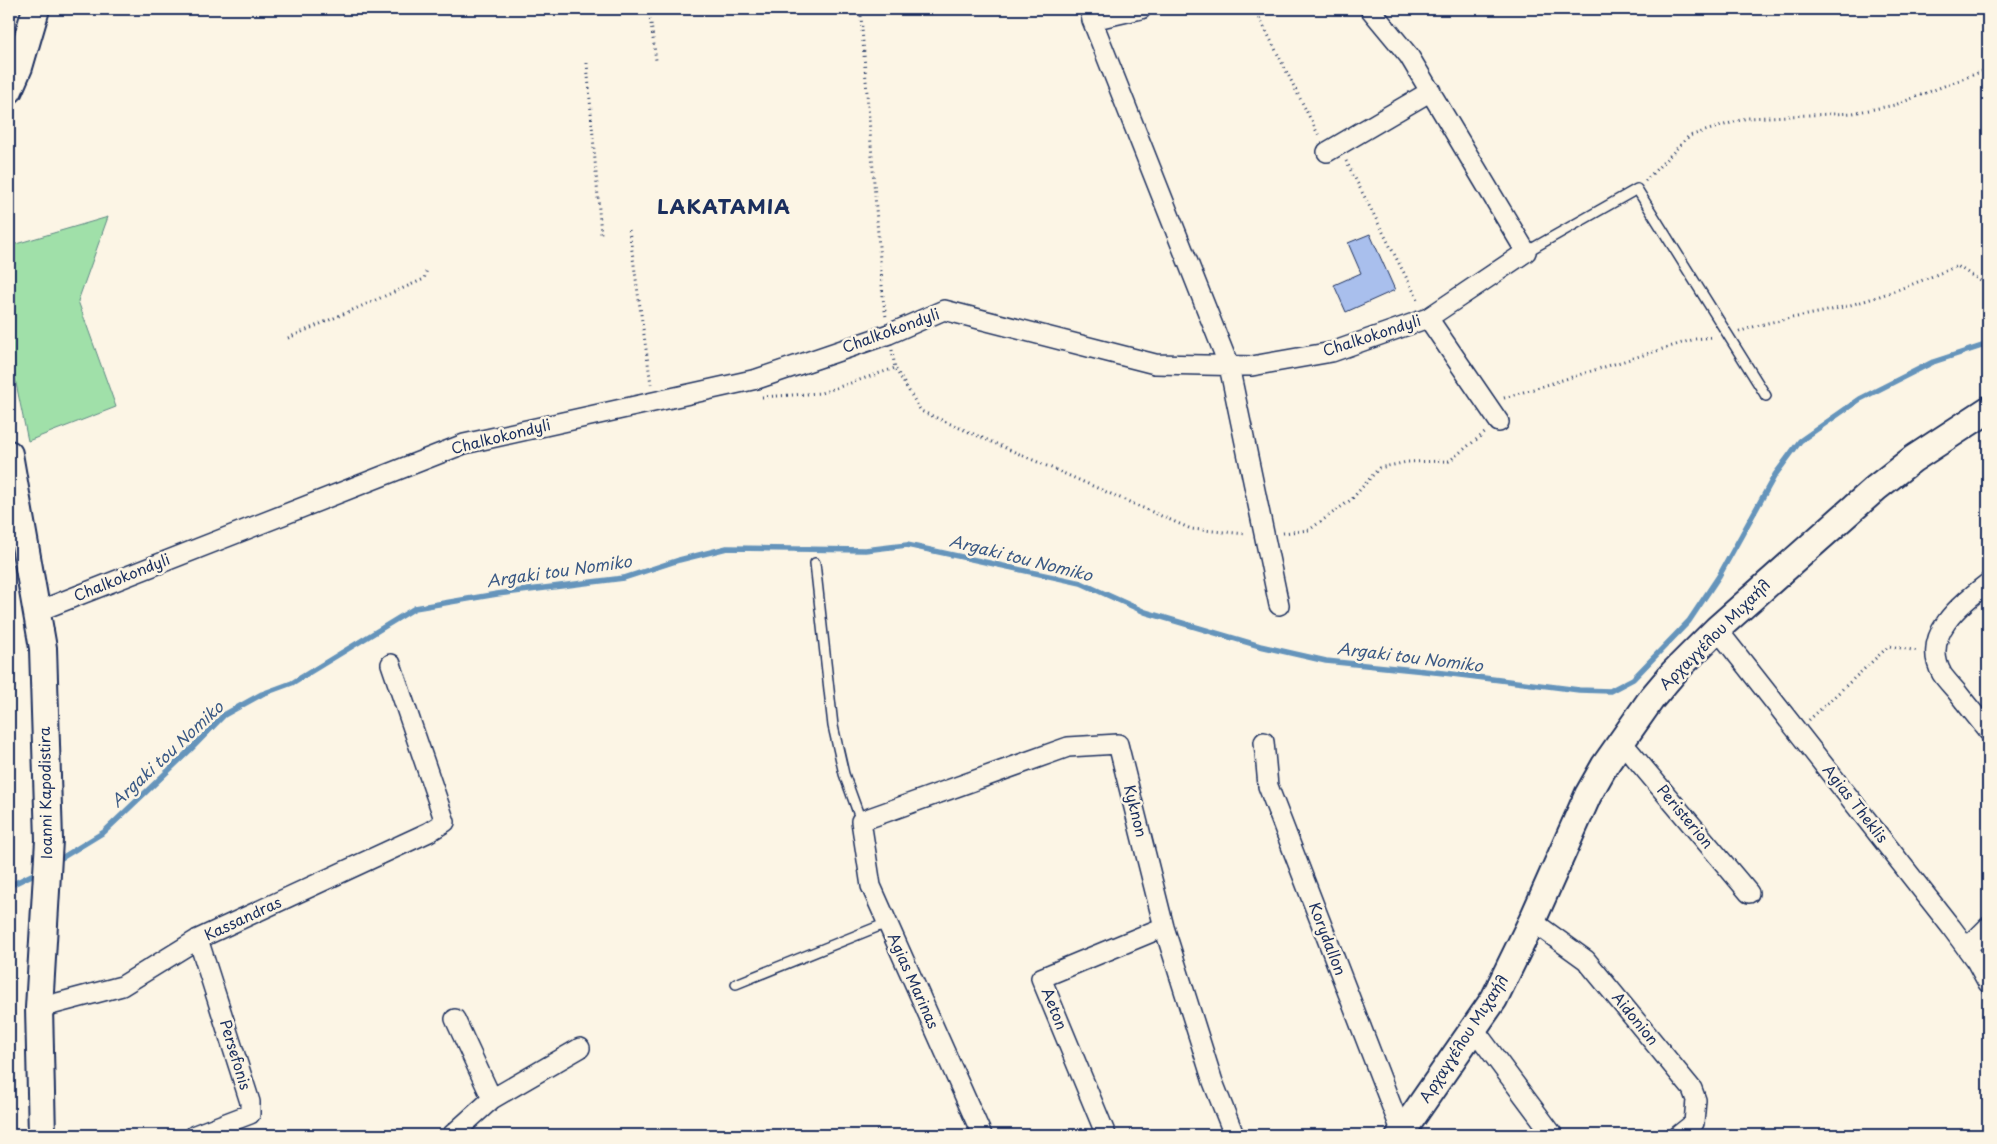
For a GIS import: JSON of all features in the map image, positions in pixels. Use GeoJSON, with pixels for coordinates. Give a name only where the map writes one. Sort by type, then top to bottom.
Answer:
{"type":"FeatureCollection","features":[{"type":"Feature","properties":{"kind":"street"},"geometry":{"type":"LineString","coordinates":[[9,90],[19,67],[36,9]]}},
{"type":"Feature","properties":{"kind":"street"},"geometry":{"type":"LineString","coordinates":[[1141,9],[1091,14],[1229,366],[1279,606]]}},
{"type":"Feature","properties":{"kind":"street"},"geometry":{"type":"LineString","coordinates":[[1373,10],[1409,56],[1432,91],[1526,252]]}},
{"type":"Feature","properties":{"kind":"street"},"geometry":{"type":"LineString","coordinates":[[1332,148],[1432,91]]}},
{"type":"Feature","properties":{"kind":"street","name":"Chalkokondyli"},"geometry":{"type":"LineString","coordinates":[[36,612],[464,444],[757,379],[889,334],[944,310],[1155,364],[1252,366],[1332,352],[1428,318],[1526,252]]}},
{"type":"Feature","properties":{"kind":"street"},"geometry":{"type":"LineString","coordinates":[[1428,318],[1499,422]]}},
{"type":"Feature","properties":{"kind":"street","name":"Αρχαγγέλου Μιχαήλ"},"geometry":{"type":"LineString","coordinates":[[1401,1134],[1494,999],[1532,921],[1588,795],[1604,765],[1652,698],[1674,672],[1717,629],[1876,488],[1913,459],[1988,410]]}},
{"type":"Feature","properties":{"kind":"street","name":"Ioanni Kapodistira"},"geometry":{"type":"LineString","coordinates":[[9,454],[43,648],[50,840],[39,1008],[42,1135]]}},
{"type":"Feature","properties":{"kind":"street"},"geometry":{"type":"LineString","coordinates":[[1988,583],[1964,602],[1943,627],[1936,642],[1935,655],[1942,674],[1988,731]]}},
{"type":"Feature","properties":{"kind":"street","name":"Agias Theklis"},"geometry":{"type":"LineString","coordinates":[[1717,629],[1967,948],[1988,983]]}},
{"type":"Feature","properties":{"kind":"street","name":"Kassandras"},"geometry":{"type":"LineString","coordinates":[[39,1008],[122,986],[198,939],[429,832],[445,822],[391,664]]}},
{"type":"Feature","properties":{"kind":"street","name":"Peristerion"},"geometry":{"type":"LineString","coordinates":[[1621,741],[1749,893]]}},
{"type":"Feature","properties":{"kind":"street","name":"Korydallon"},"geometry":{"type":"LineString","coordinates":[[1264,742],[1268,786],[1401,1134]]}},
{"type":"Feature","properties":{"kind":"street","name":"Kyknon"},"geometry":{"type":"LineString","coordinates":[[861,821],[1068,747],[1118,744],[1164,928],[1213,1082],[1234,1135]]}},
{"type":"Feature","properties":{"kind":"street","name":"Agias Marinas"},"geometry":{"type":"LineString","coordinates":[[861,821],[871,886],[982,1135]]}},
{"type":"Feature","properties":{"kind":"street","name":"Aidonion"},"geometry":{"type":"LineString","coordinates":[[1532,921],[1586,960],[1692,1089],[1696,1100],[1694,1122],[1679,1135]]}},
{"type":"Feature","properties":{"kind":"street"},"geometry":{"type":"LineString","coordinates":[[1967,948],[1988,927]]}},
{"type":"Feature","properties":{"kind":"street","name":"Aeton"},"geometry":{"type":"LineString","coordinates":[[1106,1135],[1041,978],[1164,928]]}},
{"type":"Feature","properties":{"kind":"street","name":"Persefonis"},"geometry":{"type":"LineString","coordinates":[[195,1135],[250,1114],[250,1102],[198,939]]}},
{"type":"Feature","properties":{"kind":"street"},"geometry":{"type":"LineString","coordinates":[[455,1019],[492,1100]]}},
{"type":"Feature","properties":{"kind":"street"},"geometry":{"type":"LineString","coordinates":[[1474,1029],[1553,1135]]}},
{"type":"Feature","properties":{"kind":"street"},"geometry":{"type":"LineString","coordinates":[[452,1135],[492,1100],[580,1048]]}},
{"type":"Feature","properties":{"kind":"lane"},"geometry":{"type":"LineString","coordinates":[[1526,252],[1637,189],[1766,396]]}},
{"type":"Feature","properties":{"kind":"lane"},"geometry":{"type":"LineString","coordinates":[[815,563],[833,726],[844,774],[861,821]]}},
{"type":"Feature","properties":{"kind":"lane"},"geometry":{"type":"LineString","coordinates":[[736,984],[887,923]]}},
{"type":"Feature","properties":{"kind":"path"},"geometry":{"type":"LineString","coordinates":[[649,9],[656,60]]}},
{"type":"Feature","properties":{"kind":"path"},"geometry":{"type":"LineString","coordinates":[[1255,9],[1428,318]]}},
{"type":"Feature","properties":{"kind":"path"},"geometry":{"type":"LineString","coordinates":[[862,16],[883,298],[895,368],[921,410],[1191,529],[1264,535],[1309,530],[1352,499],[1379,468],[1407,462],[1449,460],[1499,422]]}},
{"type":"Feature","properties":{"kind":"path"},"geometry":{"type":"LineString","coordinates":[[587,63],[601,234]]}},
{"type":"Feature","properties":{"kind":"path"},"geometry":{"type":"LineString","coordinates":[[1637,189],[1689,136],[1747,118],[1854,113],[1895,105],[1988,69]]}},
{"type":"Feature","properties":{"kind":"path"},"geometry":{"type":"LineString","coordinates":[[629,230],[653,402]]}},
{"type":"Feature","properties":{"kind":"path"},"geometry":{"type":"LineString","coordinates":[[288,338],[424,279],[427,269]]}},
{"type":"Feature","properties":{"kind":"path"},"geometry":{"type":"LineString","coordinates":[[755,397],[821,393],[895,368]]}},
{"type":"Feature","properties":{"kind":"path"},"geometry":{"type":"LineString","coordinates":[[1797,730],[1889,646],[1935,655]]}},
{"type":"Feature","properties":{"kind":"green space"},"geometry":{"type":"Polygon","coordinates":[[[108,217],[78,301],[116,407],[28,441],[9,350],[9,246],[108,217]]]}},
{"type":"Feature","properties":{"kind":"building"},"geometry":{"type":"Polygon","coordinates":[[[1370,234],[1395,290],[1346,312],[1334,285],[1361,273],[1348,243],[1370,234]]]}},
{"type":"Feature","properties":{"kind":"waterway","name":"Argaki tou Nomiko"},"geometry":{"type":"LineString","coordinates":[[55,862],[104,832],[224,715],[262,694],[292,683],[415,608],[497,594],[624,578],[679,560],[727,548],[865,550],[907,545],[1081,583],[1145,612],[1260,646],[1326,661],[1444,673],[1579,690],[1610,691],[1633,679],[1689,621],[1719,576],[1775,475],[1800,441],[1860,399],[1933,362],[1988,344]]}},
{"type":"Feature","properties":{"kind":"waterway","name":"Argaki tou Nomiko"},"geometry":{"type":"LineString","coordinates":[[9,886],[38,872]]}},
{"type":"Feature","properties":{"kind":"district","name":"LAKATAMIA"},"geometry":{"type":"Point","coordinates":[724,207]}}]}
